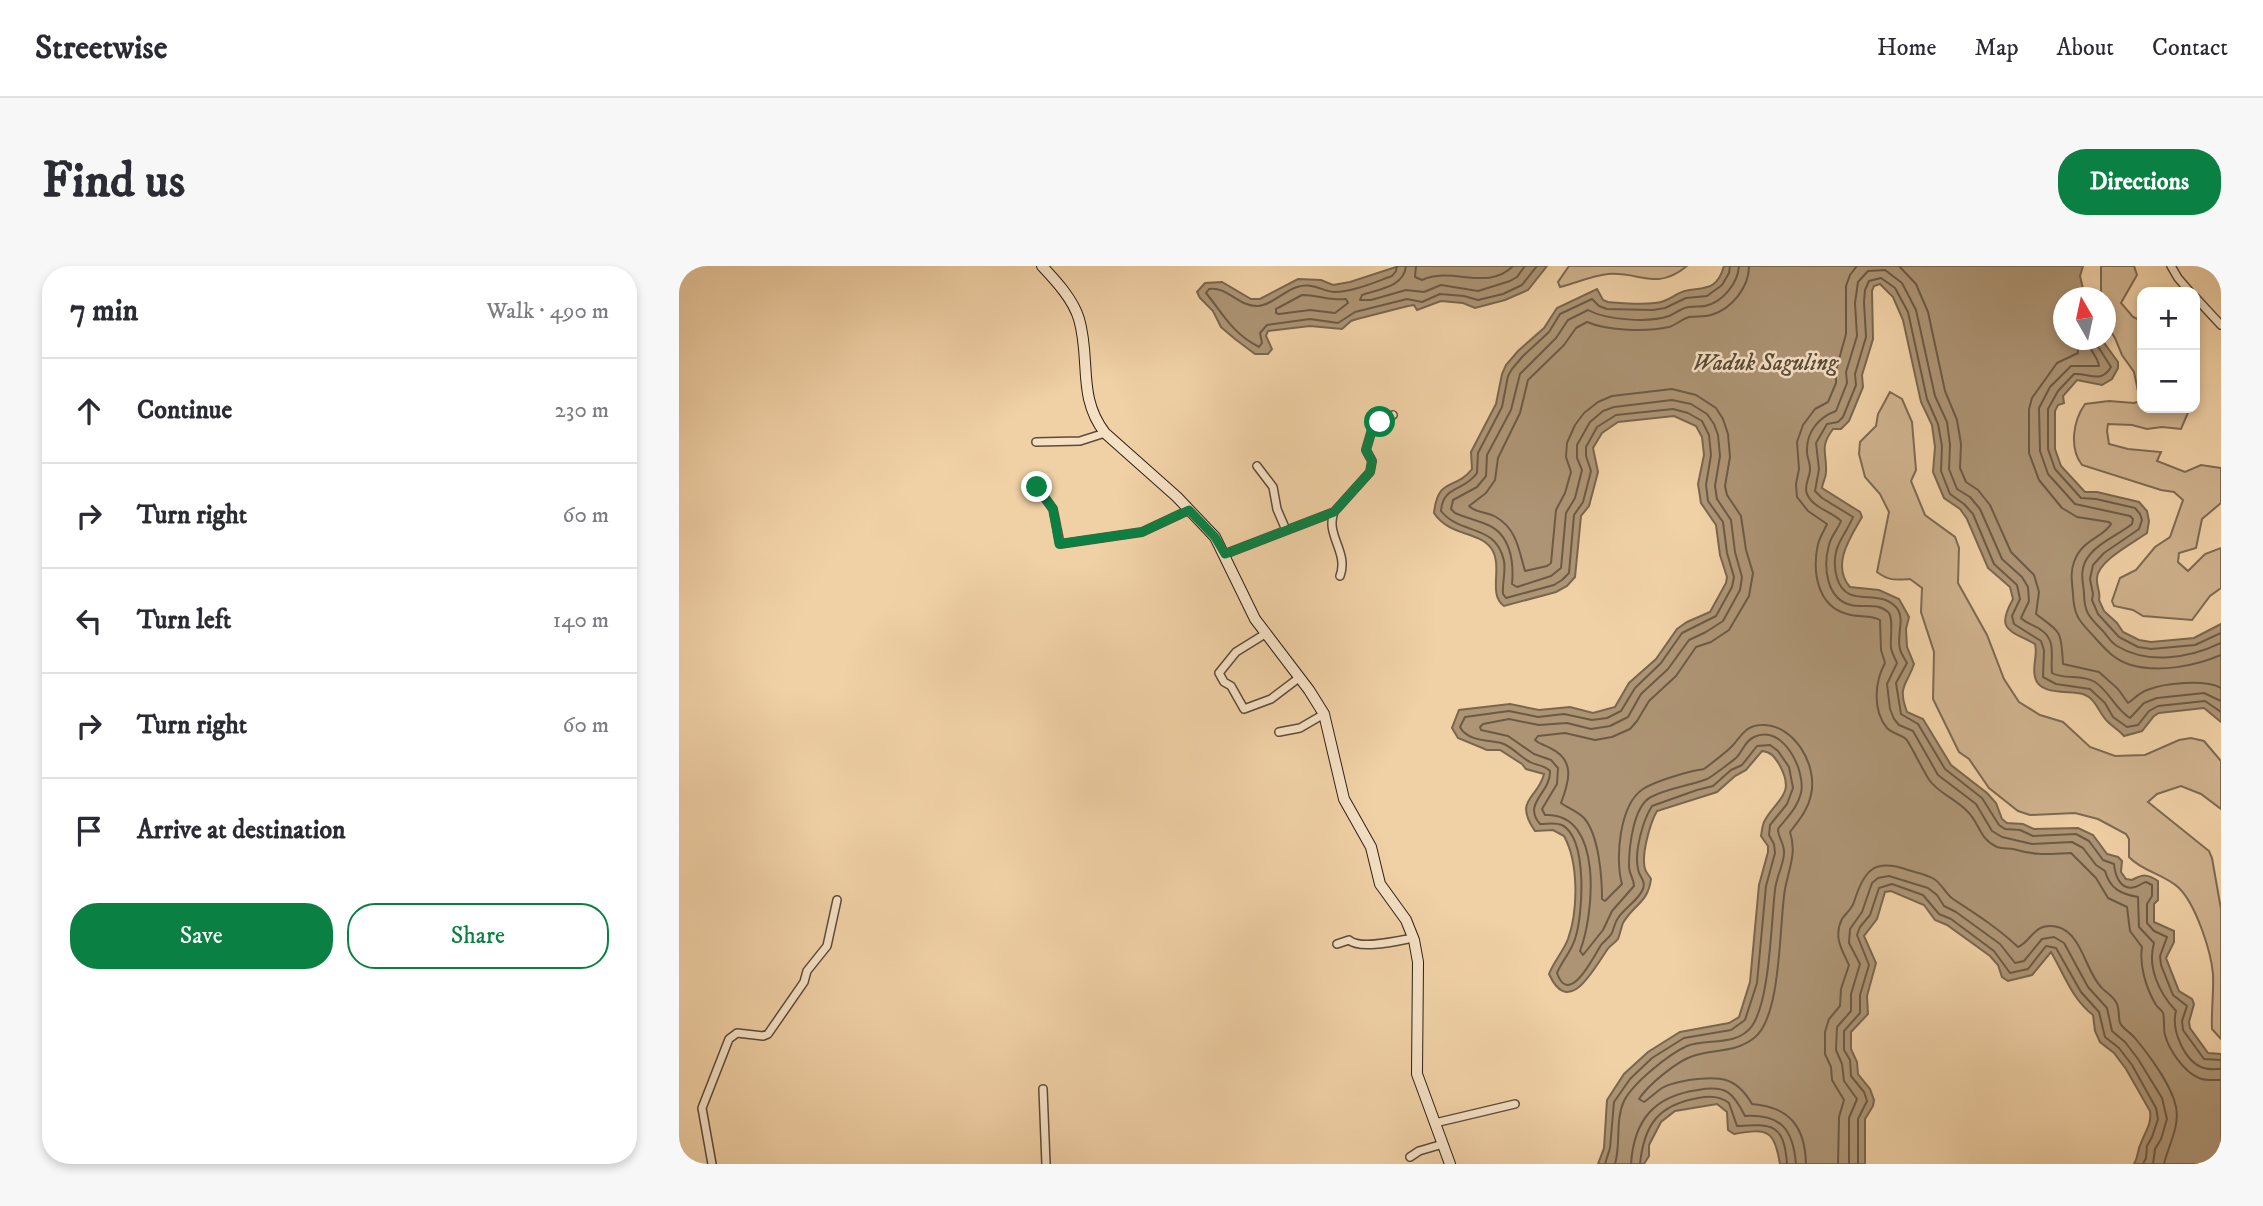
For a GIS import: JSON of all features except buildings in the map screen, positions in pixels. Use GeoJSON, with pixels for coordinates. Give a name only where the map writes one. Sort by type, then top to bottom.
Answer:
{"type":"FeatureCollection","features":[{"type":"Feature","properties":{"kind":"main road"},"geometry":{"type":"LineString","coordinates":[[1042,266],[1072,304],[1079,319],[1086,360],[1089,405],[1104,433],[1177,497],[1215,537],[1265,634],[1300,677],[1324,714],[1344,799],[1371,847],[1380,884],[1406,920],[1413,938],[1418,962],[1417,1074],[1450,1164]]}},
{"type":"Feature","properties":{"kind":"street"},"geometry":{"type":"LineString","coordinates":[[2171,266],[2186,287]]}},
{"type":"Feature","properties":{"kind":"street"},"geometry":{"type":"LineString","coordinates":[[2200,302],[2221,325]]}},
{"type":"Feature","properties":{"kind":"street"},"geometry":{"type":"LineString","coordinates":[[1225,554],[1334,512],[1370,472],[1372,461],[1366,450],[1373,426],[1393,415]]}},
{"type":"Feature","properties":{"kind":"street"},"geometry":{"type":"LineString","coordinates":[[1036,442],[1080,441],[1104,433]]}},
{"type":"Feature","properties":{"kind":"street"},"geometry":{"type":"LineString","coordinates":[[1257,466],[1273,487],[1277,509],[1286,530]]}},
{"type":"Feature","properties":{"kind":"street"},"geometry":{"type":"LineString","coordinates":[[1037,487],[1053,509],[1059,544],[1142,532],[1189,510]]}},
{"type":"Feature","properties":{"kind":"street"},"geometry":{"type":"LineString","coordinates":[[1334,512],[1331,527],[1341,553],[1340,576]]}},
{"type":"Feature","properties":{"kind":"street"},"geometry":{"type":"LineString","coordinates":[[1265,634],[1237,652],[1219,673],[1224,682],[1231,686],[1244,709],[1271,699],[1300,677]]}},
{"type":"Feature","properties":{"kind":"street"},"geometry":{"type":"LineString","coordinates":[[1279,732],[1299,728],[1324,714]]}},
{"type":"Feature","properties":{"kind":"street"},"geometry":{"type":"LineString","coordinates":[[712,1164],[702,1108],[729,1039],[737,1032],[763,1036],[768,1034],[804,982],[807,971],[827,946],[837,900]]}},
{"type":"Feature","properties":{"kind":"street"},"geometry":{"type":"LineString","coordinates":[[1337,944],[1349,940],[1353,943],[1381,945],[1413,938]]}},
{"type":"Feature","properties":{"kind":"street"},"geometry":{"type":"LineString","coordinates":[[1043,1089],[1046,1164]]}},
{"type":"Feature","properties":{"kind":"street"},"geometry":{"type":"LineString","coordinates":[[1435,1123],[1515,1104]]}},
{"type":"Feature","properties":{"kind":"street"},"geometry":{"type":"LineString","coordinates":[[1410,1157],[1419,1151],[1443,1144]]}},
{"type":"Feature","properties":{"kind":"shaded area"},"geometry":{"type":"Polygon","coordinates":[[[1569,266],[1687,266],[1666,278],[1647,279],[1608,274],[1560,287],[1558,282],[1569,266]]]}},
{"type":"Feature","properties":{"kind":"shaded area"},"geometry":{"type":"Polygon","coordinates":[[[2101,266],[2134,266],[2137,275],[2121,303],[2137,319],[2137,386],[2134,372],[2116,340],[2116,287],[2101,287],[2101,266]]]}},
{"type":"Feature","properties":{"kind":"shaded area"},"geometry":{"type":"Polygon","coordinates":[[[1890,392],[1902,399],[1912,422],[1916,470],[1911,481],[1925,515],[1955,537],[1959,548],[1958,583],[1987,635],[2004,679],[2019,702],[2040,715],[2063,722],[2090,747],[2115,756],[2145,755],[2179,740],[2191,738],[2204,741],[2221,761],[2221,809],[2201,794],[2181,786],[2157,794],[2148,802],[2209,851],[2212,858],[2221,909],[2221,1039],[2212,1029],[2213,974],[2209,953],[2197,917],[2179,888],[2129,857],[2129,839],[2126,834],[2098,819],[2075,813],[2030,815],[2018,811],[1989,788],[1969,759],[1959,752],[1933,699],[1934,652],[1921,612],[1922,588],[1910,579],[1892,579],[1877,572],[1889,512],[1880,494],[1865,477],[1859,454],[1860,442],[1876,426],[1878,414],[1890,392]]]}},
{"type":"Feature","properties":{"kind":"shaded area"},"geometry":{"type":"Polygon","coordinates":[[[2109,401],[2137,402],[2137,413],[2188,413],[2181,429],[2147,429],[2108,424],[2109,444],[2161,452],[2157,461],[2185,472],[2201,465],[2221,468],[2221,503],[2202,519],[2196,548],[2179,553],[2178,562],[2188,571],[2205,554],[2221,548],[2221,588],[2210,596],[2192,620],[2143,616],[2133,610],[2114,606],[2112,601],[2120,578],[2136,570],[2155,547],[2170,537],[2183,500],[2174,492],[2082,465],[2078,458],[2074,443],[2075,426],[2085,404],[2109,401]]]}},
{"type":"Feature","properties":{"kind":"water"},"geometry":{"type":"Polygon","coordinates":[[[1399,266],[1547,266],[1528,290],[1475,308],[1463,303],[1441,301],[1417,310],[1414,305],[1357,319],[1342,329],[1310,326],[1268,331],[1266,336],[1272,349],[1268,354],[1255,354],[1221,327],[1213,311],[1197,292],[1205,283],[1222,282],[1251,299],[1260,299],[1298,279],[1321,280],[1333,285],[1399,266]]]}},
{"type":"Feature","properties":{"kind":"water","name":"Waduk Saguling"},"geometry":{"type":"Polygon","coordinates":[[[1724,266],[2083,266],[2080,276],[2083,287],[2053,287],[2053,350],[2109,350],[2118,362],[2118,368],[2112,379],[2102,385],[2077,380],[2063,396],[2064,403],[2058,405],[2055,411],[2055,449],[2061,466],[2085,492],[2097,492],[2139,502],[2147,511],[2149,521],[2147,533],[2103,565],[2097,581],[2099,600],[2104,611],[2123,632],[2139,640],[2151,642],[2194,638],[2221,624],[2221,722],[2204,708],[2159,713],[2142,731],[2124,736],[2088,696],[2048,690],[2038,683],[2034,673],[2035,644],[2012,632],[2005,624],[2013,599],[2010,587],[1988,568],[1967,519],[1960,509],[1944,498],[1933,472],[1935,447],[1932,425],[1921,402],[1903,320],[1893,297],[1880,284],[1874,286],[1872,291],[1873,339],[1862,375],[1863,387],[1849,421],[1841,429],[1833,429],[1826,441],[1826,474],[1822,488],[1860,512],[1862,517],[1842,561],[1842,570],[1850,587],[1879,590],[1899,599],[1909,617],[1906,629],[1907,647],[1914,664],[1904,686],[1904,703],[1907,712],[1923,719],[1951,765],[1987,793],[2007,823],[2023,824],[2034,829],[2078,828],[2093,835],[2107,854],[2122,861],[2121,872],[2126,879],[2145,876],[2158,881],[2154,922],[2174,931],[2174,942],[2166,958],[2179,991],[2192,999],[2194,1004],[2190,1028],[2208,1053],[2221,1054],[2221,1164],[2134,1164],[2149,1124],[2150,1111],[2126,1069],[2114,1053],[2100,1042],[2093,1015],[2074,994],[2051,952],[2032,975],[2008,981],[2002,977],[1998,965],[1990,956],[1947,925],[1935,920],[1924,905],[1891,891],[1885,892],[1877,919],[1864,936],[1876,963],[1867,996],[1868,1014],[1851,1032],[1851,1049],[1857,1062],[1858,1074],[1870,1089],[1874,1100],[1865,1119],[1865,1164],[1780,1164],[1772,1138],[1755,1131],[1734,1134],[1728,1130],[1727,1112],[1717,1104],[1675,1111],[1661,1122],[1649,1145],[1649,1156],[1644,1164],[1598,1164],[1604,1148],[1607,1100],[1624,1074],[1648,1052],[1680,1032],[1729,1023],[1739,1017],[1750,982],[1759,885],[1768,852],[1768,846],[1761,836],[1762,828],[1783,795],[1786,782],[1784,774],[1774,757],[1762,751],[1746,770],[1717,792],[1657,811],[1649,831],[1644,856],[1645,869],[1651,879],[1647,893],[1627,917],[1618,939],[1588,978],[1572,991],[1565,992],[1549,974],[1566,944],[1574,915],[1572,860],[1564,836],[1553,830],[1535,831],[1526,812],[1529,800],[1544,774],[1526,769],[1500,750],[1487,750],[1458,738],[1452,728],[1459,710],[1510,704],[1539,710],[1570,707],[1593,713],[1615,707],[1629,683],[1656,659],[1677,629],[1710,612],[1727,577],[1720,555],[1716,525],[1701,503],[1698,484],[1704,455],[1702,437],[1696,426],[1674,416],[1618,422],[1602,433],[1593,448],[1598,472],[1589,506],[1581,516],[1575,577],[1567,586],[1556,592],[1504,606],[1497,594],[1495,555],[1491,548],[1479,539],[1447,526],[1434,513],[1436,501],[1443,489],[1466,476],[1472,469],[1471,452],[1496,404],[1506,365],[1544,328],[1557,308],[1597,289],[1603,300],[1608,302],[1658,303],[1682,292],[1714,284],[1724,266]]]}},
{"type":"Feature","properties":{"kind":"route"},"geometry":{"type":"LineString","coordinates":[[1037,487],[1053,509],[1059,544],[1142,532],[1189,510],[1215,537],[1225,554],[1334,512],[1370,472],[1372,461],[1366,450],[1367,444],[1371,429],[1380,422]]}}]}
